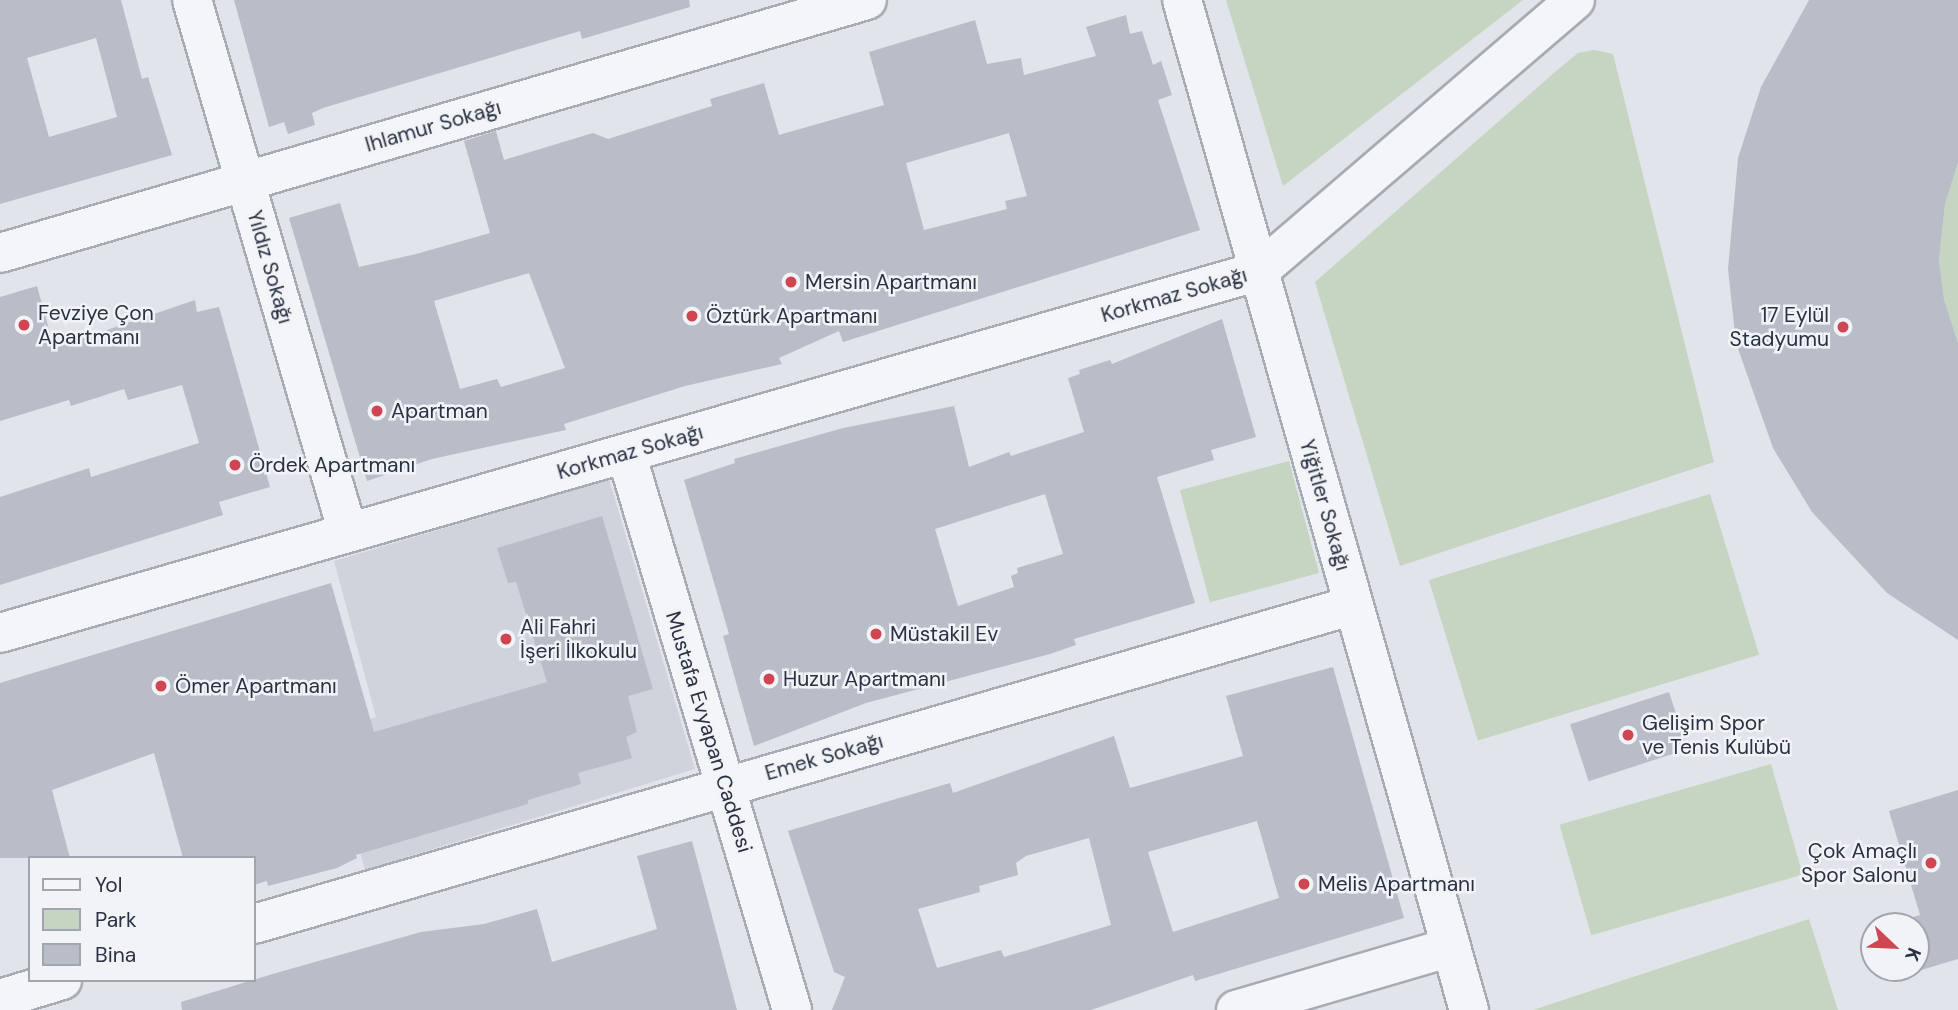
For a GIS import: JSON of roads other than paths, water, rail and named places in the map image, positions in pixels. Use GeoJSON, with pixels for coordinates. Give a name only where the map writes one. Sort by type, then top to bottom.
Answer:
{"type":"FeatureCollection","features":[{"type":"Feature","properties":{"kind":"street","name":"Yıldız Sokağı"},"geometry":{"type":"LineString","coordinates":[[192,0],[348,533]]}},
{"type":"Feature","properties":{"kind":"street","name":"Ihlamur Sokağı"},"geometry":{"type":"LineString","coordinates":[[0,253],[867,0]]}},
{"type":"Feature","properties":{"kind":"street","name":"Yiğitler Sokağı"},"geometry":{"type":"LineString","coordinates":[[1182,0],[1469,1010]]}},
{"type":"Feature","properties":{"kind":"street"},"geometry":{"type":"LineString","coordinates":[[1259,271],[1576,0]]}},
{"type":"Feature","properties":{"kind":"street","name":"Korkmaz Sokağı"},"geometry":{"type":"LineString","coordinates":[[0,633],[1259,271]]}},
{"type":"Feature","properties":{"kind":"street","name":"Mustafa Evyapan Caddesi"},"geometry":{"type":"LineString","coordinates":[[626,453],[792,1010]]}},
{"type":"Feature","properties":{"kind":"street","name":"Emek Sokağı"},"geometry":{"type":"LineString","coordinates":[[256,923],[1354,605]]}},
{"type":"Feature","properties":{"kind":"street"},"geometry":{"type":"LineString","coordinates":[[1236,1010],[1451,947]]}},
{"type":"Feature","properties":{"kind":"street"},"geometry":{"type":"LineString","coordinates":[[0,999],[55,982]]}},
{"type":"Feature","properties":{"kind":"place","name":"Mersin Apartmanı"},"geometry":{"type":"Point","coordinates":[791,282]}},
{"type":"Feature","properties":{"kind":"place","name":"Öztürk Apartmanı"},"geometry":{"type":"Point","coordinates":[692,316]}},
{"type":"Feature","properties":{"kind":"place","name":"Fevziye Çon Apartmanı"},"geometry":{"type":"Point","coordinates":[24,325]}},
{"type":"Feature","properties":{"kind":"place","name":"17 Eylül Stadyumu"},"geometry":{"type":"Point","coordinates":[1843,327]}},
{"type":"Feature","properties":{"kind":"place","name":"Apartman"},"geometry":{"type":"Point","coordinates":[377,411]}},
{"type":"Feature","properties":{"kind":"place","name":"Ördek Apartmanı"},"geometry":{"type":"Point","coordinates":[235,465]}},
{"type":"Feature","properties":{"kind":"place","name":"Müstakil Ev"},"geometry":{"type":"Point","coordinates":[876,634]}},
{"type":"Feature","properties":{"kind":"place","name":"Ali Fahri İşeri İlkokulu"},"geometry":{"type":"Point","coordinates":[506,639]}},
{"type":"Feature","properties":{"kind":"place","name":"Huzur Apartmanı"},"geometry":{"type":"Point","coordinates":[769,679]}},
{"type":"Feature","properties":{"kind":"place","name":"Ömer Apartmanı"},"geometry":{"type":"Point","coordinates":[161,686]}},
{"type":"Feature","properties":{"kind":"place","name":"Gelişim Spor ve Tenis Kulübü"},"geometry":{"type":"Point","coordinates":[1628,735]}},
{"type":"Feature","properties":{"kind":"place","name":"Çok Amaçlı Spor Salonu"},"geometry":{"type":"Point","coordinates":[1931,863]}},
{"type":"Feature","properties":{"kind":"place","name":"Melis Apartmanı"},"geometry":{"type":"Point","coordinates":[1304,884]}}]}
